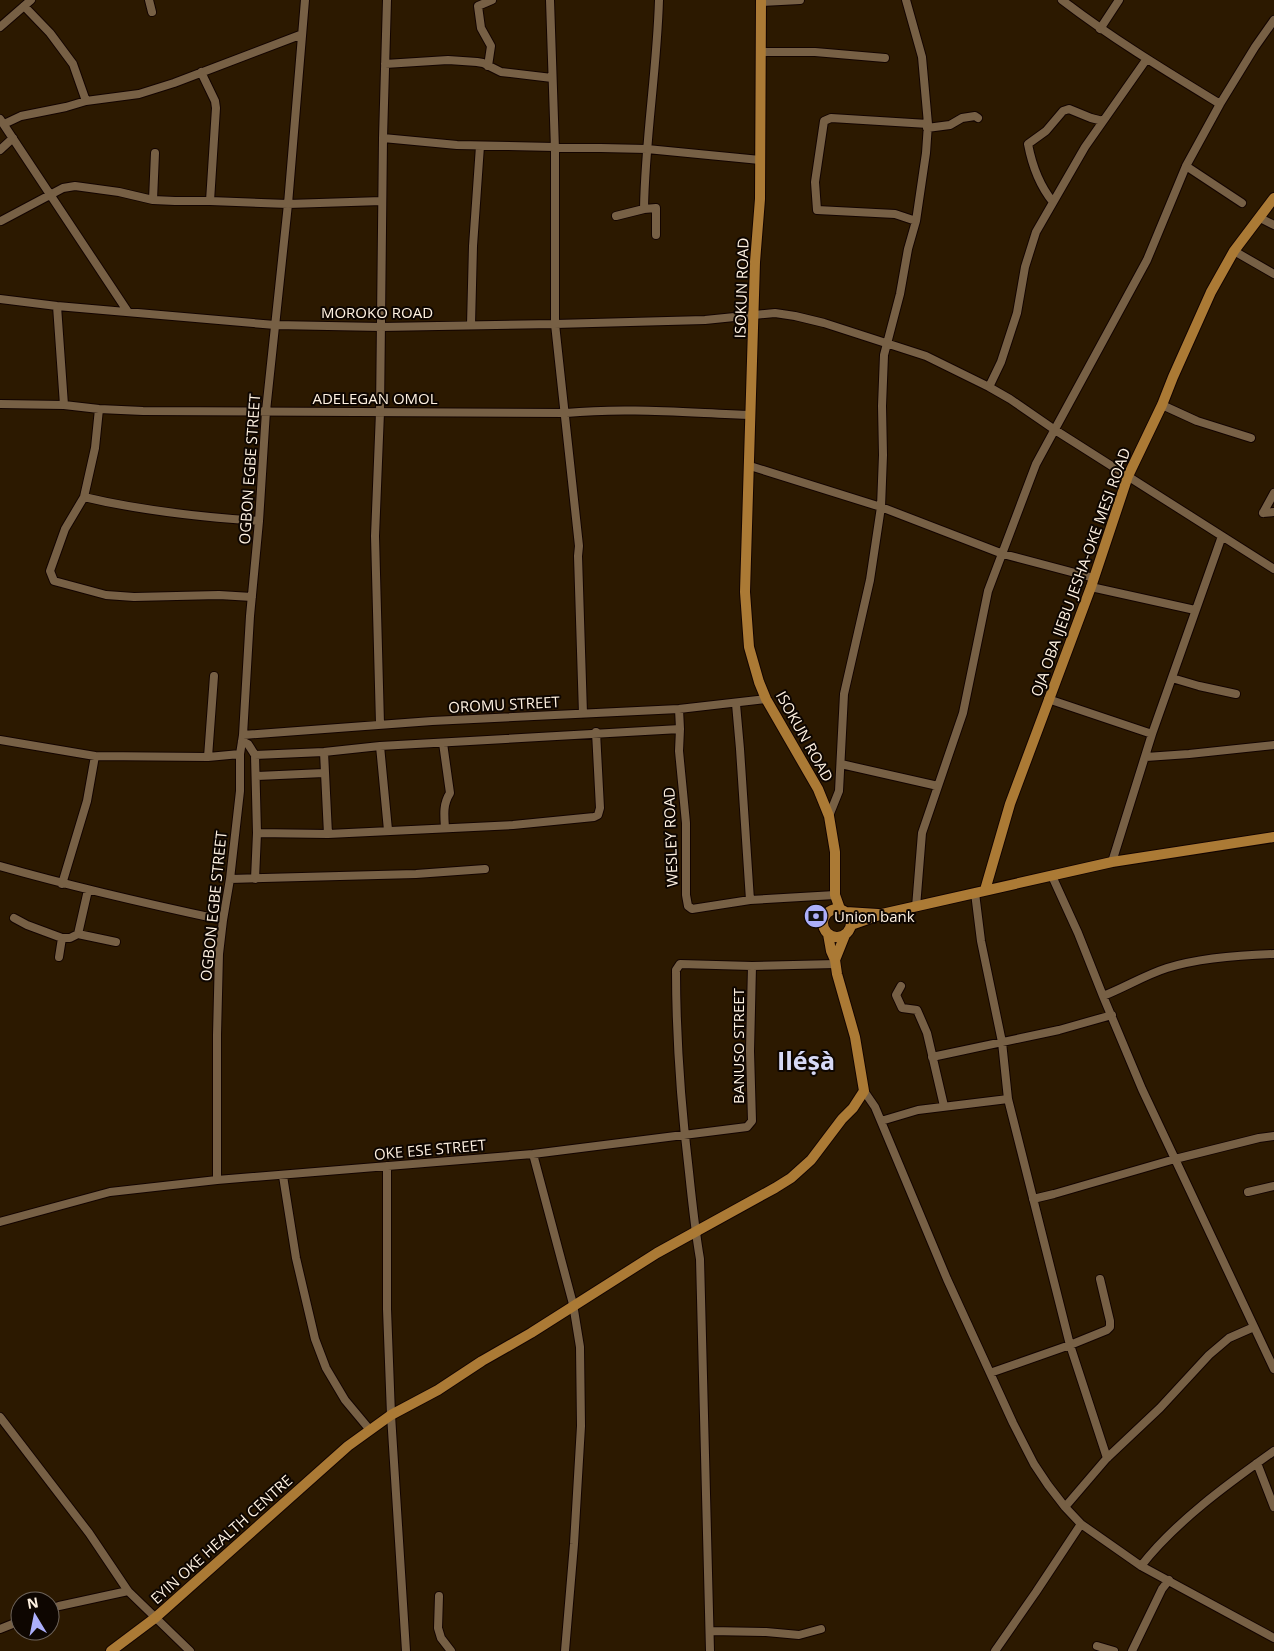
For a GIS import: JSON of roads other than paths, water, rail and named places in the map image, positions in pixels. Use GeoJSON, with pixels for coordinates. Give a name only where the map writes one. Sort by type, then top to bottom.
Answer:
{"type":"FeatureCollection","features":[{"type":"Feature","properties":{"kind":"main road","name":"ISOKUN ROAD"},"geometry":{"type":"LineString","coordinates":[[761,1],[760,208],[755,262],[745,592],[749,647],[752,663],[766,699],[818,789],[830,816],[836,852],[835,895]]}},
{"type":"Feature","properties":{"kind":"main road","name":"OJA OBA IJEBU JESHA-OKE MESI ROAD"},"geometry":{"type":"LineString","coordinates":[[980,891],[1048,699],[1092,583],[1128,476],[1162,405],[1211,292],[1234,251],[1274,198]]}},
{"type":"Feature","properties":{"kind":"main road"},"geometry":{"type":"LineString","coordinates":[[836,962],[844,934],[851,925],[882,914],[1112,862],[1274,837]]}},
{"type":"Feature","properties":{"kind":"main road"},"geometry":{"type":"LineString","coordinates":[[835,895],[843,911],[850,919],[851,925]]}},
{"type":"Feature","properties":{"kind":"main road"},"geometry":{"type":"LineString","coordinates":[[835,895],[823,923],[836,962],[838,980],[855,1037],[864,1091]]}},
{"type":"Feature","properties":{"kind":"main road"},"geometry":{"type":"LineString","coordinates":[[826,914],[833,910],[882,914]]}},
{"type":"Feature","properties":{"kind":"main road"},"geometry":{"type":"LineString","coordinates":[[828,934],[835,937],[844,934]]}},
{"type":"Feature","properties":{"kind":"main road","name":"EYIN OKE HEALTH CENTRE"},"geometry":{"type":"LineString","coordinates":[[111,1651],[155,1618],[348,1446],[391,1415],[438,1390],[695,1230],[751,1202],[791,1178],[811,1160],[842,1119],[854,1108],[864,1091]]}},
{"type":"Feature","properties":{"kind":"street"},"geometry":{"type":"LineString","coordinates":[[0,27],[31,0]]}},
{"type":"Feature","properties":{"kind":"street"},"geometry":{"type":"LineString","coordinates":[[149,0],[152,12]]}},
{"type":"Feature","properties":{"kind":"street","name":"OGBON EGBE STREET"},"geometry":{"type":"LineString","coordinates":[[217,1180],[217,1035],[220,954],[240,791],[240,754],[266,412],[288,204],[304,0]]}},
{"type":"Feature","properties":{"kind":"street"},"geometry":{"type":"LineString","coordinates":[[380,724],[375,536],[380,412],[383,138],[387,0]]}},
{"type":"Feature","properties":{"kind":"street"},"geometry":{"type":"LineString","coordinates":[[488,66],[491,46],[481,28],[478,6],[492,0]]}},
{"type":"Feature","properties":{"kind":"street"},"geometry":{"type":"LineString","coordinates":[[550,0],[555,148],[556,324],[579,546],[583,714]]}},
{"type":"Feature","properties":{"kind":"street"},"geometry":{"type":"LineString","coordinates":[[644,209],[647,149],[657,49],[659,0]]}},
{"type":"Feature","properties":{"kind":"street"},"geometry":{"type":"LineString","coordinates":[[761,1],[800,0]]}},
{"type":"Feature","properties":{"kind":"street"},"geometry":{"type":"LineString","coordinates":[[830,816],[839,791],[844,694],[870,580],[882,507],[883,366],[916,221],[925,161],[927,126],[922,57],[906,0]]}},
{"type":"Feature","properties":{"kind":"street"},"geometry":{"type":"LineString","coordinates":[[1062,0],[1100,29],[1146,60],[1220,104]]}},
{"type":"Feature","properties":{"kind":"street"},"geometry":{"type":"LineString","coordinates":[[1100,29],[1119,0]]}},
{"type":"Feature","properties":{"kind":"street"},"geometry":{"type":"LineString","coordinates":[[24,6],[50,33],[74,64],[86,101]]}},
{"type":"Feature","properties":{"kind":"street"},"geometry":{"type":"LineString","coordinates":[[916,907],[922,833],[963,713],[988,590],[1036,464],[1147,260],[1186,166],[1220,104],[1274,20]]}},
{"type":"Feature","properties":{"kind":"street"},"geometry":{"type":"LineString","coordinates":[[128,312],[2,122],[21,116],[66,108],[86,101],[139,94],[174,84],[200,72],[300,35]]}},
{"type":"Feature","properties":{"kind":"street"},"geometry":{"type":"LineString","coordinates":[[761,52],[815,52],[885,58]]}},
{"type":"Feature","properties":{"kind":"street"},"geometry":{"type":"LineString","coordinates":[[385,64],[448,60],[477,62],[507,74],[552,78]]}},
{"type":"Feature","properties":{"kind":"street"},"geometry":{"type":"LineString","coordinates":[[989,387],[1001,362],[1015,321],[1022,293],[1025,267],[1036,232],[1085,147],[1146,60]]}},
{"type":"Feature","properties":{"kind":"street"},"geometry":{"type":"LineString","coordinates":[[200,72],[215,101],[216,108],[210,201]]}},
{"type":"Feature","properties":{"kind":"street"},"geometry":{"type":"LineString","coordinates":[[1053,202],[1043,191],[1028,144],[1046,131],[1063,111],[1069,109],[1104,121]]}},
{"type":"Feature","properties":{"kind":"street"},"geometry":{"type":"LineString","coordinates":[[916,221],[895,214],[817,210],[815,182],[824,121],[831,118],[927,126],[950,126],[962,118],[975,116],[978,118]]}},
{"type":"Feature","properties":{"kind":"street"},"geometry":{"type":"LineString","coordinates":[[0,150],[13,138]]}},
{"type":"Feature","properties":{"kind":"street"},"geometry":{"type":"LineString","coordinates":[[383,138],[430,144],[647,149],[760,160]]}},
{"type":"Feature","properties":{"kind":"street"},"geometry":{"type":"LineString","coordinates":[[471,325],[473,246],[480,146]]}},
{"type":"Feature","properties":{"kind":"street"},"geometry":{"type":"LineString","coordinates":[[154,200],[155,153]]}},
{"type":"Feature","properties":{"kind":"street"},"geometry":{"type":"LineString","coordinates":[[1186,166],[1242,203]]}},
{"type":"Feature","properties":{"kind":"street"},"geometry":{"type":"LineString","coordinates":[[1,221],[63,188],[86,187],[154,200],[288,204],[382,201]]}},
{"type":"Feature","properties":{"kind":"street"},"geometry":{"type":"LineString","coordinates":[[616,216],[656,208],[656,235]]}},
{"type":"Feature","properties":{"kind":"street"},"geometry":{"type":"LineString","coordinates":[[1260,218],[1274,226]]}},
{"type":"Feature","properties":{"kind":"street"},"geometry":{"type":"LineString","coordinates":[[1234,251],[1274,274]]}},
{"type":"Feature","properties":{"kind":"street","name":"MOROKO ROAD"},"geometry":{"type":"LineString","coordinates":[[0,299],[57,306],[275,325],[381,327],[556,324],[705,320],[775,313],[795,316],[926,356],[989,387],[1274,569]]}},
{"type":"Feature","properties":{"kind":"street"},"geometry":{"type":"LineString","coordinates":[[57,306],[64,405]]}},
{"type":"Feature","properties":{"kind":"street","name":"ADELEGAN OMOL"},"geometry":{"type":"LineString","coordinates":[[0,404],[64,405],[100,409],[266,412],[566,413],[626,410],[750,415]]}},
{"type":"Feature","properties":{"kind":"street"},"geometry":{"type":"LineString","coordinates":[[1162,405],[1197,420],[1251,438]]}},
{"type":"Feature","properties":{"kind":"street"},"geometry":{"type":"LineString","coordinates":[[100,409],[95,448],[84,497],[65,529],[50,571],[54,581],[106,595],[134,597],[219,594],[252,598]]}},
{"type":"Feature","properties":{"kind":"street"},"geometry":{"type":"LineString","coordinates":[[750,466],[882,507],[1003,554],[1092,583],[1195,610]]}},
{"type":"Feature","properties":{"kind":"street"},"geometry":{"type":"LineString","coordinates":[[1274,493],[1263,513],[1274,512]]}},
{"type":"Feature","properties":{"kind":"street"},"geometry":{"type":"LineString","coordinates":[[84,497],[140,509],[201,517],[259,521]]}},
{"type":"Feature","properties":{"kind":"street"},"geometry":{"type":"LineString","coordinates":[[1112,862],[1152,734],[1222,536]]}},
{"type":"Feature","properties":{"kind":"street"},"geometry":{"type":"LineString","coordinates":[[208,757],[214,676]]}},
{"type":"Feature","properties":{"kind":"street"},"geometry":{"type":"LineString","coordinates":[[1172,678],[1236,694]]}},
{"type":"Feature","properties":{"kind":"street","name":"OROMU STREET"},"geometry":{"type":"LineString","coordinates":[[242,738],[380,724],[679,709],[736,704],[766,699]]}},
{"type":"Feature","properties":{"kind":"street"},"geometry":{"type":"LineString","coordinates":[[1048,699],[1152,734]]}},
{"type":"Feature","properties":{"kind":"street"},"geometry":{"type":"LineString","coordinates":[[736,704],[750,900]]}},
{"type":"Feature","properties":{"kind":"street","name":"WESLEY ROAD"},"geometry":{"type":"LineString","coordinates":[[679,709],[679,751],[686,823],[686,895],[688,906],[692,908],[750,900],[835,895]]}},
{"type":"Feature","properties":{"kind":"street"},"geometry":{"type":"LineString","coordinates":[[255,755],[324,752],[380,746],[596,732],[680,729]]}},
{"type":"Feature","properties":{"kind":"street"},"geometry":{"type":"LineString","coordinates":[[257,833],[328,834],[555,822],[594,817],[598,815],[600,808],[596,732]]}},
{"type":"Feature","properties":{"kind":"street"},"geometry":{"type":"LineString","coordinates":[[242,738],[255,755],[257,776],[255,879]]}},
{"type":"Feature","properties":{"kind":"street"},"geometry":{"type":"LineString","coordinates":[[0,740],[95,756],[208,757],[240,754]]}},
{"type":"Feature","properties":{"kind":"street"},"geometry":{"type":"LineString","coordinates":[[443,743],[450,792],[446,799],[444,810],[445,828]]}},
{"type":"Feature","properties":{"kind":"street"},"geometry":{"type":"LineString","coordinates":[[1146,756],[1189,754],[1274,745]]}},
{"type":"Feature","properties":{"kind":"street"},"geometry":{"type":"LineString","coordinates":[[380,746],[388,830]]}},
{"type":"Feature","properties":{"kind":"street"},"geometry":{"type":"LineString","coordinates":[[324,752],[328,834]]}},
{"type":"Feature","properties":{"kind":"street"},"geometry":{"type":"LineString","coordinates":[[62,884],[87,802],[95,756]]}},
{"type":"Feature","properties":{"kind":"street"},"geometry":{"type":"LineString","coordinates":[[841,764],[938,786]]}},
{"type":"Feature","properties":{"kind":"street"},"geometry":{"type":"LineString","coordinates":[[257,776],[324,773]]}},
{"type":"Feature","properties":{"kind":"street"},"geometry":{"type":"LineString","coordinates":[[0,866],[62,884],[223,920]]}},
{"type":"Feature","properties":{"kind":"street"},"geometry":{"type":"LineString","coordinates":[[230,879],[416,874],[485,869]]}},
{"type":"Feature","properties":{"kind":"street"},"geometry":{"type":"LineString","coordinates":[[1052,876],[1078,933],[1142,1089],[1274,1368]]}},
{"type":"Feature","properties":{"kind":"street"},"geometry":{"type":"LineString","coordinates":[[78,934],[88,890]]}},
{"type":"Feature","properties":{"kind":"street"},"geometry":{"type":"LineString","coordinates":[[980,891],[981,941],[1002,1042],[1008,1099],[1070,1344],[1107,1458]]}},
{"type":"Feature","properties":{"kind":"street"},"geometry":{"type":"LineString","coordinates":[[14,918],[62,938],[70,938],[78,934],[116,942]]}},
{"type":"Feature","properties":{"kind":"street"},"geometry":{"type":"LineString","coordinates":[[59,957],[62,938]]}},
{"type":"Feature","properties":{"kind":"street"},"geometry":{"type":"LineString","coordinates":[[1103,996],[1127,987],[1150,975],[1182,965],[1246,955],[1274,954]]}},
{"type":"Feature","properties":{"kind":"street"},"geometry":{"type":"LineString","coordinates":[[710,1651],[700,1259],[685,1136],[676,1023],[676,970],[680,964],[752,966],[836,962]]}},
{"type":"Feature","properties":{"kind":"street","name":"BANUSO STREET"},"geometry":{"type":"LineString","coordinates":[[750,1126],[752,1121],[750,1051],[752,966]]}},
{"type":"Feature","properties":{"kind":"street"},"geometry":{"type":"LineString","coordinates":[[901,986],[896,995],[902,1008],[917,1010],[927,1033],[944,1106]]}},
{"type":"Feature","properties":{"kind":"street"},"geometry":{"type":"LineString","coordinates":[[932,1056],[1059,1030],[1112,1015]]}},
{"type":"Feature","properties":{"kind":"street"},"geometry":{"type":"LineString","coordinates":[[864,1091],[881,1121],[939,1263],[990,1373],[1034,1464],[1048,1486],[1081,1524],[1141,1566],[1274,1638]]}},
{"type":"Feature","properties":{"kind":"street"},"geometry":{"type":"LineString","coordinates":[[881,1121],[918,1110],[1008,1099]]}},
{"type":"Feature","properties":{"kind":"street","name":"OKE ESE STREET"},"geometry":{"type":"LineString","coordinates":[[0,1222],[110,1192],[217,1180],[533,1154],[685,1136],[747,1128],[750,1126]]}},
{"type":"Feature","properties":{"kind":"street"},"geometry":{"type":"LineString","coordinates":[[1032,1199],[1175,1158],[1274,1136]]}},
{"type":"Feature","properties":{"kind":"street"},"geometry":{"type":"LineString","coordinates":[[533,1154],[574,1304],[580,1347],[581,1426],[565,1651]]}},
{"type":"Feature","properties":{"kind":"street"},"geometry":{"type":"LineString","coordinates":[[387,1166],[386,1309],[406,1651]]}},
{"type":"Feature","properties":{"kind":"street"},"geometry":{"type":"LineString","coordinates":[[283,1176],[296,1258],[315,1339],[326,1368],[345,1400],[368,1432]]}},
{"type":"Feature","properties":{"kind":"street"},"geometry":{"type":"LineString","coordinates":[[1248,1192],[1274,1186]]}},
{"type":"Feature","properties":{"kind":"street"},"geometry":{"type":"LineString","coordinates":[[990,1373],[1070,1344],[1110,1327],[1100,1279]]}},
{"type":"Feature","properties":{"kind":"street"},"geometry":{"type":"LineString","coordinates":[[1065,1507],[1107,1458],[1160,1408],[1209,1355],[1229,1338],[1254,1327]]}},
{"type":"Feature","properties":{"kind":"street"},"geometry":{"type":"LineString","coordinates":[[0,1417],[89,1533],[128,1591],[190,1651]]}},
{"type":"Feature","properties":{"kind":"street"},"geometry":{"type":"LineString","coordinates":[[1141,1566],[1156,1547],[1208,1501],[1274,1451]]}},
{"type":"Feature","properties":{"kind":"street"},"geometry":{"type":"LineString","coordinates":[[1257,1463],[1274,1507]]}},
{"type":"Feature","properties":{"kind":"street"},"geometry":{"type":"LineString","coordinates":[[995,1651],[1081,1524]]}},
{"type":"Feature","properties":{"kind":"street"},"geometry":{"type":"LineString","coordinates":[[1132,1651],[1162,1589],[1169,1580]]}},
{"type":"Feature","properties":{"kind":"street"},"geometry":{"type":"LineString","coordinates":[[60,1606],[128,1591]]}},
{"type":"Feature","properties":{"kind":"street"},"geometry":{"type":"LineString","coordinates":[[439,1596],[438,1628],[441,1638],[451,1651]]}},
{"type":"Feature","properties":{"kind":"street"},"geometry":{"type":"LineString","coordinates":[[710,1631],[766,1632],[798,1635],[821,1629]]}},
{"type":"Feature","properties":{"kind":"street"},"geometry":{"type":"LineString","coordinates":[[1097,1646],[1114,1651]]}},
{"type":"Feature","properties":{"kind":"place","name":"Union bank"},"geometry":{"type":"Point","coordinates":[816,916]}},
{"type":"Feature","properties":{"kind":"district","name":"Iléṣà"},"geometry":{"type":"Point","coordinates":[806,1060]}}]}
